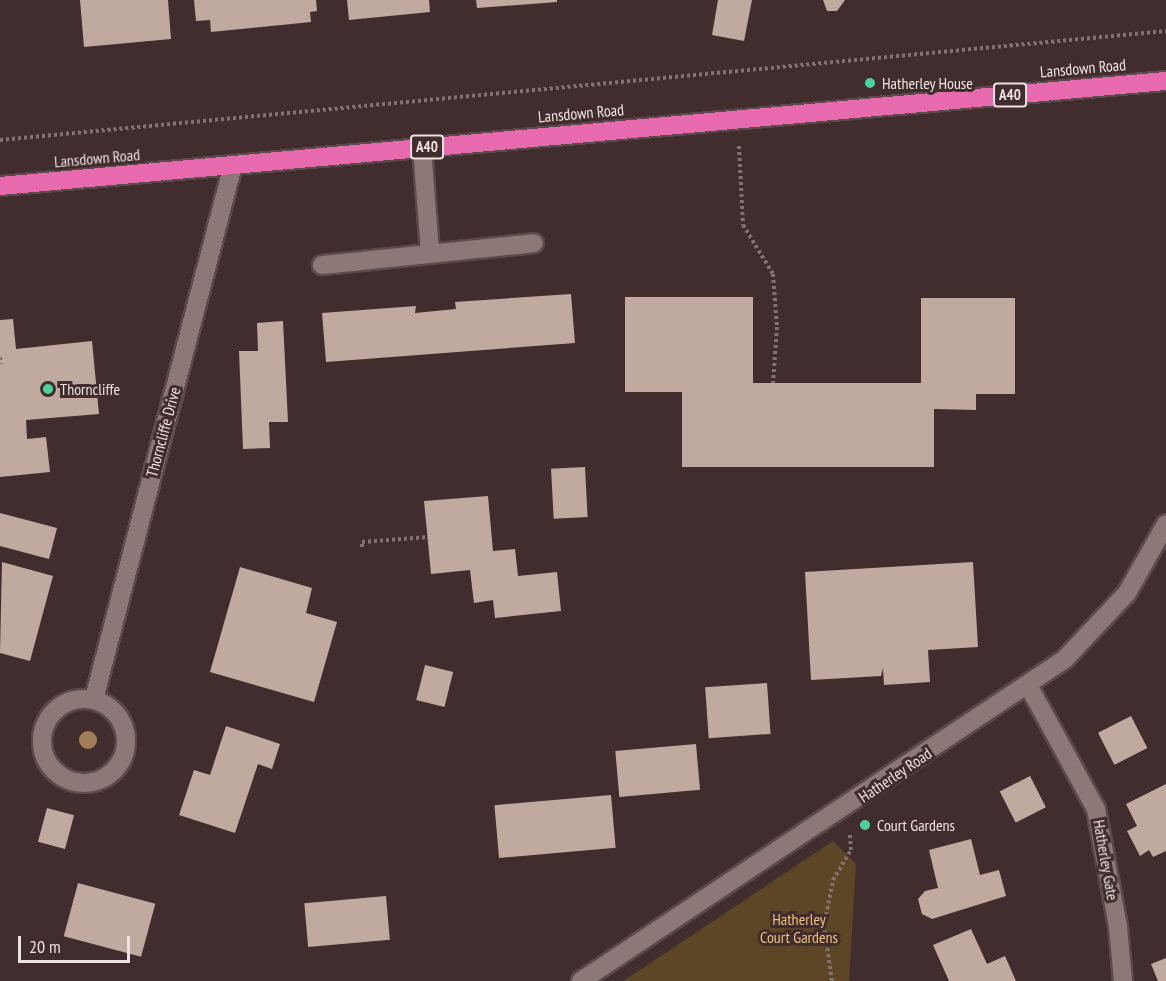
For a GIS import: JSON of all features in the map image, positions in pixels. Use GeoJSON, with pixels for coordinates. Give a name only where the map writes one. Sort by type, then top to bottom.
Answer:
{"type":"FeatureCollection","features":[{"type":"Feature","properties":{"kind":"highway","name":"Lansdown Road"},"geometry":{"type":"LineString","coordinates":[[0,186],[1166,81]]}},
{"type":"Feature","properties":{"kind":"street"},"geometry":{"type":"LineString","coordinates":[[422,148],[430,251]]}},
{"type":"Feature","properties":{"kind":"street","name":"Thorncliffe Drive"},"geometry":{"type":"LineString","coordinates":[[94,699],[233,165]]}},
{"type":"Feature","properties":{"kind":"street"},"geometry":{"type":"LineString","coordinates":[[322,265],[430,251],[534,243]]}},
{"type":"Feature","properties":{"kind":"street","name":"Hatherley Road"},"geometry":{"type":"LineString","coordinates":[[581,981],[833,816],[1065,659],[1104,621],[1127,593],[1166,524]]}},
{"type":"Feature","properties":{"kind":"street","name":"Hatherley Gate"},"geometry":{"type":"LineString","coordinates":[[1028,685],[1096,809],[1115,906],[1123,981]]}},
{"type":"Feature","properties":{"kind":"street"},"geometry":{"type":"LineString","coordinates":[[81,699],[94,699],[117,714],[126,740],[123,753],[109,775],[86,784],[73,784],[49,764],[45,733],[58,710],[81,699]]}},
{"type":"Feature","properties":{"kind":"path"},"geometry":{"type":"LineString","coordinates":[[0,140],[1166,31]]}},
{"type":"Feature","properties":{"kind":"path"},"geometry":{"type":"LineString","coordinates":[[737,119],[743,225],[773,274],[777,327],[773,383]]}},
{"type":"Feature","properties":{"kind":"path"},"geometry":{"type":"LineString","coordinates":[[0,357],[1,364]]}},
{"type":"Feature","properties":{"kind":"path"},"geometry":{"type":"LineString","coordinates":[[362,547],[362,542],[428,537]]}},
{"type":"Feature","properties":{"kind":"path"},"geometry":{"type":"LineString","coordinates":[[832,981],[824,927],[833,880],[851,850],[850,828],[833,816]]}},
{"type":"Feature","properties":{"kind":"green space","name":"Hatherley Court Gardens"},"geometry":{"type":"Polygon","coordinates":[[[833,841],[856,864],[849,981],[623,981],[833,841]]]}},
{"type":"Feature","properties":{"kind":"building"},"geometry":{"type":"Polygon","coordinates":[[[80,0],[168,0],[171,39],[84,47],[80,0]]]}},
{"type":"Feature","properties":{"kind":"building"},"geometry":{"type":"Polygon","coordinates":[[[194,0],[316,0],[317,11],[310,12],[311,22],[211,32],[210,20],[196,21],[194,0]]]}},
{"type":"Feature","properties":{"kind":"building"},"geometry":{"type":"Polygon","coordinates":[[[347,0],[429,0],[430,12],[349,20],[347,0]]]}},
{"type":"Feature","properties":{"kind":"building"},"geometry":{"type":"Polygon","coordinates":[[[476,0],[557,0],[557,2],[477,8],[476,0]]]}},
{"type":"Feature","properties":{"kind":"building"},"geometry":{"type":"Polygon","coordinates":[[[718,0],[752,0],[744,41],[712,35],[718,0]]]}},
{"type":"Feature","properties":{"kind":"building"},"geometry":{"type":"Polygon","coordinates":[[[823,0],[845,0],[837,11],[827,11],[823,0]]]}},
{"type":"Feature","properties":{"kind":"building"},"geometry":{"type":"Polygon","coordinates":[[[571,294],[575,343],[326,362],[322,313],[416,306],[415,313],[456,309],[455,302],[571,294]]]}},
{"type":"Feature","properties":{"kind":"building"},"geometry":{"type":"Polygon","coordinates":[[[625,297],[753,297],[753,383],[921,383],[921,298],[1015,298],[1015,394],[976,394],[976,410],[934,409],[934,467],[682,467],[682,392],[625,392],[625,297]]]}},
{"type":"Feature","properties":{"kind":"building","name":"Thorncliffe"},"geometry":{"type":"Polygon","coordinates":[[[13,319],[16,349],[92,341],[99,414],[26,420],[27,439],[46,437],[50,472],[0,477],[0,320],[13,319]]]}},
{"type":"Feature","properties":{"kind":"building"},"geometry":{"type":"Polygon","coordinates":[[[283,321],[288,422],[269,422],[270,448],[243,449],[239,351],[258,351],[257,323],[283,321]]]}},
{"type":"Feature","properties":{"kind":"building"},"geometry":{"type":"Polygon","coordinates":[[[585,467],[588,517],[554,519],[551,469],[585,467]]]}},
{"type":"Feature","properties":{"kind":"building"},"geometry":{"type":"Polygon","coordinates":[[[488,496],[493,551],[515,549],[518,576],[557,572],[561,611],[495,618],[493,600],[474,603],[470,570],[431,574],[424,501],[488,496]]]}},
{"type":"Feature","properties":{"kind":"building"},"geometry":{"type":"Polygon","coordinates":[[[0,513],[57,528],[49,559],[0,546],[0,513]]]}},
{"type":"Feature","properties":{"kind":"building"},"geometry":{"type":"Polygon","coordinates":[[[2,562],[53,576],[30,661],[0,653],[2,562]]]}},
{"type":"Feature","properties":{"kind":"building"},"geometry":{"type":"Polygon","coordinates":[[[973,562],[978,647],[928,650],[930,682],[884,685],[883,668],[881,676],[811,680],[805,572],[973,562]]]}},
{"type":"Feature","properties":{"kind":"building"},"geometry":{"type":"Polygon","coordinates":[[[240,567],[312,588],[306,613],[337,622],[314,702],[210,672],[240,567]]]}},
{"type":"Feature","properties":{"kind":"building"},"geometry":{"type":"Polygon","coordinates":[[[425,665],[453,672],[444,707],[416,700],[425,665]]]}},
{"type":"Feature","properties":{"kind":"building"},"geometry":{"type":"Polygon","coordinates":[[[767,683],[771,734],[709,738],[705,687],[767,683]]]}},
{"type":"Feature","properties":{"kind":"building"},"geometry":{"type":"Polygon","coordinates":[[[1131,716],[1147,748],[1114,765],[1098,733],[1131,716]]]}},
{"type":"Feature","properties":{"kind":"building"},"geometry":{"type":"Polygon","coordinates":[[[226,726],[280,744],[272,769],[258,764],[235,833],[179,815],[194,770],[210,775],[226,726]]]}},
{"type":"Feature","properties":{"kind":"building"},"geometry":{"type":"Polygon","coordinates":[[[696,744],[700,790],[619,797],[615,751],[696,744]]]}},
{"type":"Feature","properties":{"kind":"building"},"geometry":{"type":"Polygon","coordinates":[[[1030,776],[1046,807],[1016,823],[1000,791],[1030,776]]]}},
{"type":"Feature","properties":{"kind":"building"},"geometry":{"type":"Polygon","coordinates":[[[1166,784],[1166,851],[1153,857],[1149,850],[1140,856],[1127,831],[1137,826],[1126,804],[1166,784]]]}},
{"type":"Feature","properties":{"kind":"building"},"geometry":{"type":"Polygon","coordinates":[[[611,795],[616,848],[499,858],[494,805],[611,795]]]}},
{"type":"Feature","properties":{"kind":"building"},"geometry":{"type":"Polygon","coordinates":[[[47,808],[74,815],[65,849],[38,842],[47,808]]]}},
{"type":"Feature","properties":{"kind":"building"},"geometry":{"type":"Polygon","coordinates":[[[971,839],[980,875],[999,870],[1006,896],[932,919],[922,914],[918,899],[925,891],[938,888],[929,850],[971,839]]]}},
{"type":"Feature","properties":{"kind":"building"},"geometry":{"type":"Polygon","coordinates":[[[78,883],[155,904],[141,957],[64,936],[78,883]]]}},
{"type":"Feature","properties":{"kind":"building"},"geometry":{"type":"Polygon","coordinates":[[[386,896],[390,940],[308,947],[304,903],[386,896]]]}},
{"type":"Feature","properties":{"kind":"building"},"geometry":{"type":"Polygon","coordinates":[[[971,929],[987,964],[1005,956],[1016,981],[949,981],[933,945],[971,929]]]}},
{"type":"Feature","properties":{"kind":"building"},"geometry":{"type":"Polygon","coordinates":[[[1166,958],[1166,981],[1158,981],[1151,964],[1166,958]]]}},
{"type":"Feature","properties":{"kind":"place","name":"Hatherley House"},"geometry":{"type":"Point","coordinates":[870,83]}},
{"type":"Feature","properties":{"kind":"place","name":"Thorncliffe"},"geometry":{"type":"Point","coordinates":[48,389]}},
{"type":"Feature","properties":{"kind":"place","name":"Court Gardens"},"geometry":{"type":"Point","coordinates":[865,825]}}]}
